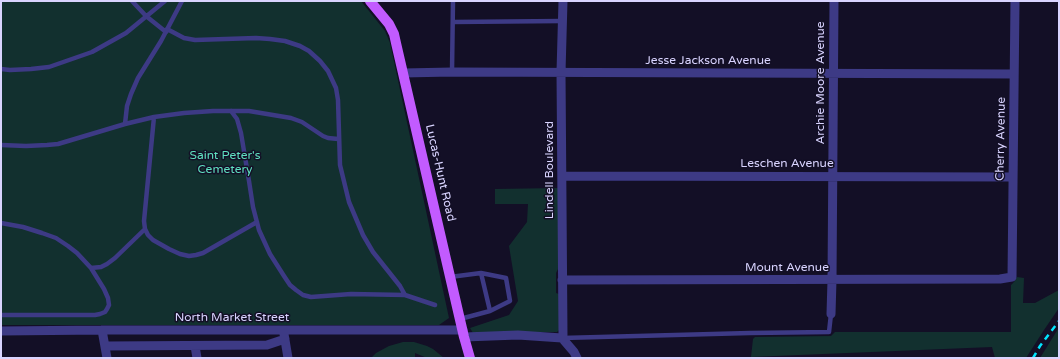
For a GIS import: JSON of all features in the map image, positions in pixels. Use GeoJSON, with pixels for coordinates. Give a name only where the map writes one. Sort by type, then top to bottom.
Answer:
{"type":"FeatureCollection","features":[{"type":"Feature","properties":{"kind":"main road","name":"Lucas-Hunt Road"},"geometry":{"type":"LineString","coordinates":[[370,1],[385,18],[394,34],[470,358]]}},
{"type":"Feature","properties":{"kind":"street","name":"Lindell Boulevard"},"geometry":{"type":"LineString","coordinates":[[562,338],[561,72],[563,1]]}},
{"type":"Feature","properties":{"kind":"street","name":"Archie Moore Avenue"},"geometry":{"type":"LineString","coordinates":[[831,314],[834,1]]}},
{"type":"Feature","properties":{"kind":"street","name":"Cherry Avenue"},"geometry":{"type":"LineString","coordinates":[[1012,277],[1015,1]]}},
{"type":"Feature","properties":{"kind":"street","name":"Jesse Jackson Avenue"},"geometry":{"type":"LineString","coordinates":[[403,73],[561,72],[1014,74]]}},
{"type":"Feature","properties":{"kind":"street","name":"Leschen Avenue"},"geometry":{"type":"LineString","coordinates":[[562,176],[1013,177]]}},
{"type":"Feature","properties":{"kind":"street","name":"Mount Avenue"},"geometry":{"type":"LineString","coordinates":[[562,280],[1000,279],[1012,277]]}},
{"type":"Feature","properties":{"kind":"street","name":"North Market Street"},"geometry":{"type":"LineString","coordinates":[[1,331],[102,330],[284,335],[462,329],[562,338]]}},
{"type":"Feature","properties":{"kind":"street"},"geometry":{"type":"LineString","coordinates":[[102,330],[107,358]]}},
{"type":"Feature","properties":{"kind":"street"},"geometry":{"type":"LineString","coordinates":[[105,346],[267,345],[284,335],[288,358]]}},
{"type":"Feature","properties":{"kind":"street"},"geometry":{"type":"LineString","coordinates":[[562,338],[577,358]]}},
{"type":"Feature","properties":{"kind":"street"},"geometry":{"type":"LineString","coordinates":[[195,346],[197,358]]}},
{"type":"Feature","properties":{"kind":"lane"},"geometry":{"type":"LineString","coordinates":[[132,1],[146,16],[166,30],[184,38],[195,40],[270,39],[300,46],[309,51],[320,62],[328,71],[336,88],[338,100],[340,165],[349,202],[363,235],[373,252],[400,286],[405,295]]}},
{"type":"Feature","properties":{"kind":"lane"},"geometry":{"type":"LineString","coordinates":[[1,69],[30,70],[49,67],[67,62],[92,52],[126,33],[165,1]]}},
{"type":"Feature","properties":{"kind":"lane"},"geometry":{"type":"LineString","coordinates":[[125,124],[127,106],[138,78],[182,1]]}},
{"type":"Feature","properties":{"kind":"lane"},"geometry":{"type":"LineString","coordinates":[[452,72],[453,1]]}},
{"type":"Feature","properties":{"kind":"lane"},"geometry":{"type":"LineString","coordinates":[[453,22],[562,21]]}},
{"type":"Feature","properties":{"kind":"lane"},"geometry":{"type":"LineString","coordinates":[[1,145],[26,146],[58,144],[154,117],[184,112],[231,111],[249,111],[291,118],[302,122],[323,136],[338,139]]}},
{"type":"Feature","properties":{"kind":"lane"},"geometry":{"type":"LineString","coordinates":[[231,111],[237,119],[241,133],[259,230],[270,254],[284,276],[296,290],[303,295],[311,296],[351,294],[405,295],[435,305]]}},
{"type":"Feature","properties":{"kind":"lane"},"geometry":{"type":"LineString","coordinates":[[154,117],[144,212],[145,229],[152,240],[169,249],[189,256],[196,255],[203,253],[257,222]]}},
{"type":"Feature","properties":{"kind":"lane"},"geometry":{"type":"LineString","coordinates":[[1,223],[23,227],[56,238],[78,253],[91,268],[108,298],[108,309],[105,312],[95,315],[1,315]]}},
{"type":"Feature","properties":{"kind":"lane"},"geometry":{"type":"LineString","coordinates":[[91,268],[101,267],[111,261],[145,229]]}},
{"type":"Feature","properties":{"kind":"lane"},"geometry":{"type":"LineString","coordinates":[[481,273],[490,311]]}},
{"type":"Feature","properties":{"kind":"lane"},"geometry":{"type":"LineString","coordinates":[[450,277],[481,273],[506,278],[510,301],[490,311],[462,329]]}},
{"type":"Feature","properties":{"kind":"lane","name":"Archie Moore Avenue"},"geometry":{"type":"LineString","coordinates":[[562,338],[829,332],[831,314]]}},
{"type":"Feature","properties":{"kind":"green space","name":"Saint Peter's Cemetery"},"geometry":{"type":"Polygon","coordinates":[[[1,1],[361,1],[385,31],[390,43],[449,318],[439,325],[1,325],[1,1]]]}},
{"type":"Feature","properties":{"kind":"green space"},"geometry":{"type":"Polygon","coordinates":[[[559,188],[560,265],[556,273],[556,293],[559,294],[559,330],[557,332],[473,333],[470,328],[509,315],[518,301],[509,246],[527,222],[528,204],[495,204],[495,189],[559,188]]]}},
{"type":"Feature","properties":{"kind":"green space"},"geometry":{"type":"Polygon","coordinates":[[[1017,277],[1024,278],[1023,303],[1035,303],[1059,290],[1059,308],[1026,358],[995,358],[992,347],[751,357],[753,339],[755,337],[831,336],[835,332],[1011,332],[1011,285],[1017,277]]]}},
{"type":"Feature","properties":{"kind":"green space"},"geometry":{"type":"Polygon","coordinates":[[[1059,328],[1059,358],[1040,358],[1058,329],[1059,328]]]}},
{"type":"Feature","properties":{"kind":"green space"},"geometry":{"type":"Polygon","coordinates":[[[403,342],[414,342],[427,346],[444,358],[427,358],[415,353],[415,358],[371,358],[376,353],[389,346],[403,342]]]}},
{"type":"Feature","properties":{"kind":"railway"},"geometry":{"type":"LineString","coordinates":[[1033,358],[1059,321]]}}]}
